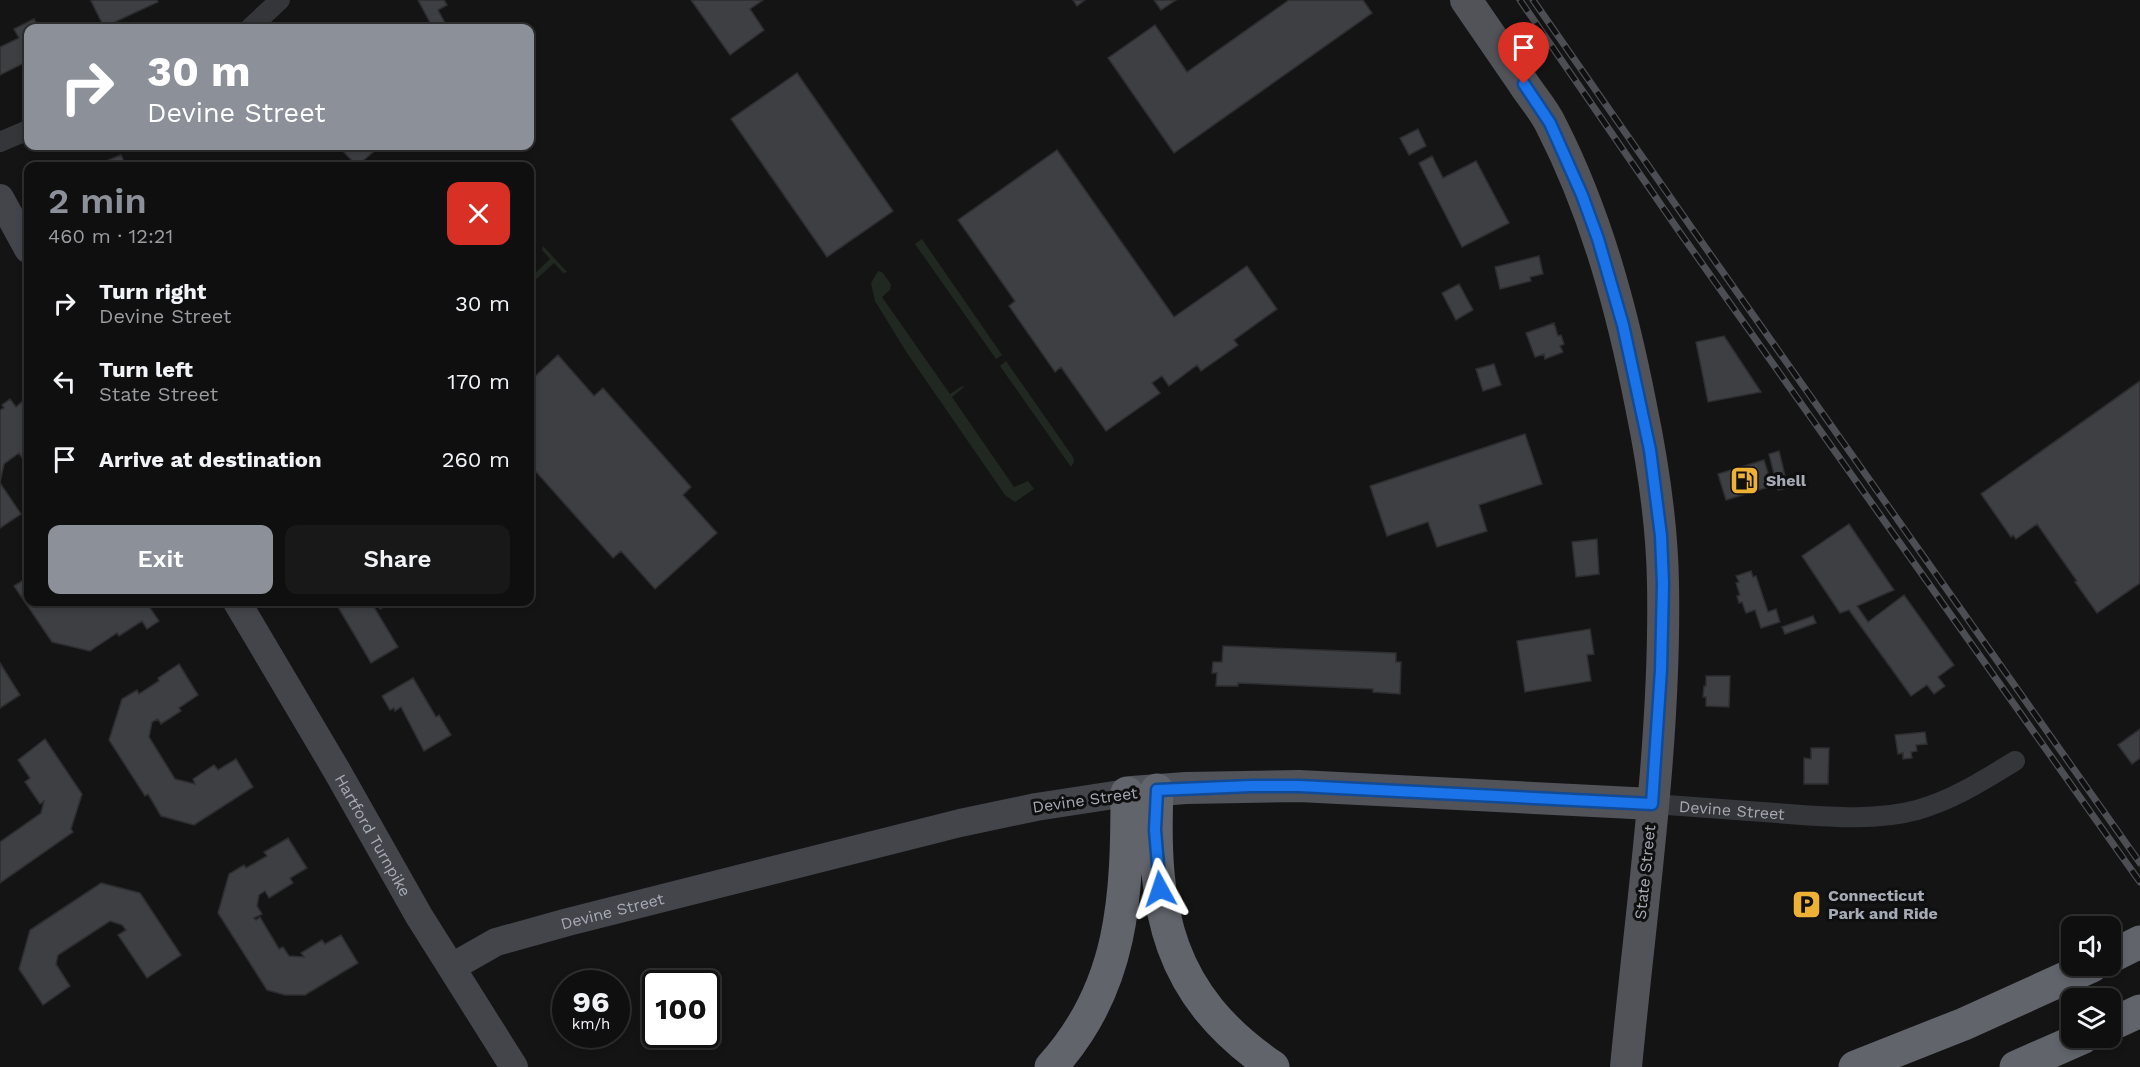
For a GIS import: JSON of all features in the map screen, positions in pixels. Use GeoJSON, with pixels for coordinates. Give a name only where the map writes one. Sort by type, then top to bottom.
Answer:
{"type":"FeatureCollection","features":[{"type":"Feature","properties":{"kind":"highway"},"geometry":{"type":"LineString","coordinates":[[1051,1067],[1068,1047],[1087,1018],[1103,986],[1114,955],[1142,791]]}},
{"type":"Feature","properties":{"kind":"highway"},"geometry":{"type":"LineString","coordinates":[[1142,791],[1155,830],[1160,889],[1167,926],[1178,961],[1193,990],[1214,1018],[1241,1044],[1273,1067]]}},
{"type":"Feature","properties":{"kind":"highway"},"geometry":{"type":"LineString","coordinates":[[1855,1067],[1974,1019],[2070,976]]}},
{"type":"Feature","properties":{"kind":"highway"},"geometry":{"type":"LineString","coordinates":[[2121,1020],[2140,1011]]}},
{"type":"Feature","properties":{"kind":"highway"},"geometry":{"type":"LineString","coordinates":[[2016,1067],[2061,1047]]}},
{"type":"Feature","properties":{"kind":"main road","name":"State Street"},"geometry":{"type":"LineString","coordinates":[[1466,0],[1550,123],[1582,195],[1598,239],[1623,325],[1650,450],[1662,561],[1662,650],[1652,804],[1626,1067]]}},
{"type":"Feature","properties":{"kind":"main road"},"geometry":{"type":"LineString","coordinates":[[0,198],[24,242]]}},
{"type":"Feature","properties":{"kind":"main road","name":"Hartford Turnpike"},"geometry":{"type":"LineString","coordinates":[[239,606],[419,916],[514,1067]]}},
{"type":"Feature","properties":{"kind":"main road","name":"Devine Street"},"geometry":{"type":"LineString","coordinates":[[452,967],[496,942],[579,919],[960,823],[1036,807],[1142,791],[1299,786],[1652,804]]}},
{"type":"Feature","properties":{"kind":"street"},"geometry":{"type":"LineString","coordinates":[[254,24],[280,0]]}},
{"type":"Feature","properties":{"kind":"street"},"geometry":{"type":"LineString","coordinates":[[0,142],[24,132]]}},
{"type":"Feature","properties":{"kind":"street","name":"Devine Street"},"geometry":{"type":"LineString","coordinates":[[1652,804],[1816,816],[1889,815],[1917,810],[1948,799],[2015,760]]}},
{"type":"Feature","properties":{"kind":"shaded area"},"geometry":{"type":"Polygon","coordinates":[[[922,239],[1002,355],[996,359],[915,244],[922,239]]]}},
{"type":"Feature","properties":{"kind":"shaded area"},"geometry":{"type":"Polygon","coordinates":[[[543,246],[567,272],[563,273],[554,263],[534,281],[534,274],[550,259],[542,250],[543,246]]]}},
{"type":"Feature","properties":{"kind":"shaded area"},"geometry":{"type":"Polygon","coordinates":[[[878,271],[882,272],[891,284],[890,290],[882,297],[950,394],[964,387],[952,397],[1014,487],[1028,481],[1034,489],[1015,502],[1005,495],[907,353],[875,301],[871,283],[878,271]]]}},
{"type":"Feature","properties":{"kind":"shaded area"},"geometry":{"type":"Polygon","coordinates":[[[1006,361],[1073,457],[1074,462],[1071,467],[1000,366],[1006,361]]]}},
{"type":"Feature","properties":{"kind":"building"},"geometry":{"type":"Polygon","coordinates":[[[157,0],[158,2],[110,24],[102,24],[91,1],[157,0]]]}},
{"type":"Feature","properties":{"kind":"building"},"geometry":{"type":"Polygon","coordinates":[[[418,0],[444,0],[447,5],[438,10],[445,23],[431,24],[418,0]]]}},
{"type":"Feature","properties":{"kind":"building"},"geometry":{"type":"Polygon","coordinates":[[[691,0],[763,0],[750,9],[764,30],[730,55],[691,0]]]}},
{"type":"Feature","properties":{"kind":"building"},"geometry":{"type":"Polygon","coordinates":[[[1073,0],[1085,0],[1077,6],[1073,0]]]}},
{"type":"Feature","properties":{"kind":"building"},"geometry":{"type":"Polygon","coordinates":[[[1154,0],[1176,0],[1161,10],[1154,0]]]}},
{"type":"Feature","properties":{"kind":"building"},"geometry":{"type":"Polygon","coordinates":[[[1289,0],[1363,0],[1372,13],[1174,153],[1108,58],[1155,25],[1187,72],[1289,0]]]}},
{"type":"Feature","properties":{"kind":"building"},"geometry":{"type":"Polygon","coordinates":[[[34,19],[37,24],[24,24],[34,19]]]}},
{"type":"Feature","properties":{"kind":"building"},"geometry":{"type":"Polygon","coordinates":[[[24,24],[24,63],[0,75],[0,47],[19,38],[14,29],[24,24]]]}},
{"type":"Feature","properties":{"kind":"building"},"geometry":{"type":"Polygon","coordinates":[[[797,73],[893,211],[827,257],[731,119],[797,73]]]}},
{"type":"Feature","properties":{"kind":"building"},"geometry":{"type":"Polygon","coordinates":[[[1418,129],[1426,146],[1409,155],[1400,138],[1418,129]]]}},
{"type":"Feature","properties":{"kind":"building"},"geometry":{"type":"Polygon","coordinates":[[[342,150],[375,150],[362,162],[353,162],[342,150]]]}},
{"type":"Feature","properties":{"kind":"building"},"geometry":{"type":"Polygon","coordinates":[[[1057,150],[1174,317],[1247,266],[1277,309],[1234,340],[1238,345],[1201,371],[1197,365],[1169,386],[1162,376],[1152,383],[1160,393],[1106,431],[1061,367],[1055,372],[1009,306],[1015,301],[958,220],[1057,150]]]}},
{"type":"Feature","properties":{"kind":"building"},"geometry":{"type":"Polygon","coordinates":[[[121,155],[124,162],[104,162],[121,155]]]}},
{"type":"Feature","properties":{"kind":"building"},"geometry":{"type":"Polygon","coordinates":[[[1432,156],[1443,178],[1476,161],[1509,223],[1462,247],[1419,163],[1432,156]]]}},
{"type":"Feature","properties":{"kind":"building"},"geometry":{"type":"Polygon","coordinates":[[[1539,256],[1543,274],[1530,277],[1531,281],[1500,289],[1495,267],[1539,256]]]}},
{"type":"Feature","properties":{"kind":"building"},"geometry":{"type":"Polygon","coordinates":[[[1459,284],[1473,310],[1456,320],[1442,293],[1459,284]]]}},
{"type":"Feature","properties":{"kind":"building"},"geometry":{"type":"Polygon","coordinates":[[[1554,323],[1558,336],[1561,335],[1564,344],[1560,346],[1563,352],[1545,359],[1544,354],[1535,357],[1526,333],[1554,323]]]}},
{"type":"Feature","properties":{"kind":"building"},"geometry":{"type":"Polygon","coordinates":[[[1724,336],[1761,392],[1708,402],[1696,342],[1724,336]]]}},
{"type":"Feature","properties":{"kind":"building"},"geometry":{"type":"Polygon","coordinates":[[[558,355],[594,396],[603,388],[691,487],[683,495],[717,533],[655,589],[621,551],[613,558],[534,469],[534,377],[558,355]]]}},
{"type":"Feature","properties":{"kind":"building"},"geometry":{"type":"Polygon","coordinates":[[[1494,364],[1501,385],[1483,391],[1476,369],[1494,364]]]}},
{"type":"Feature","properties":{"kind":"building"},"geometry":{"type":"Polygon","coordinates":[[[2140,381],[2140,583],[2097,613],[2037,524],[2016,539],[2013,535],[2011,537],[1981,494],[2140,381]]]}},
{"type":"Feature","properties":{"kind":"building"},"geometry":{"type":"Polygon","coordinates":[[[10,399],[16,407],[23,401],[24,403],[24,461],[19,453],[4,464],[0,482],[0,410],[4,408],[2,405],[10,399]]]}},
{"type":"Feature","properties":{"kind":"building"},"geometry":{"type":"Polygon","coordinates":[[[1525,434],[1542,484],[1479,505],[1487,531],[1437,547],[1428,522],[1387,536],[1370,486],[1525,434]]]}},
{"type":"Feature","properties":{"kind":"building"},"geometry":{"type":"Polygon","coordinates":[[[1779,451],[1788,488],[1778,490],[1769,454],[1779,451]]]}},
{"type":"Feature","properties":{"kind":"building","name":"Shell"},"geometry":{"type":"Polygon","coordinates":[[[1764,460],[1772,486],[1726,500],[1718,474],[1764,460]]]}},
{"type":"Feature","properties":{"kind":"building"},"geometry":{"type":"Polygon","coordinates":[[[0,483],[21,514],[0,528],[0,483]]]}},
{"type":"Feature","properties":{"kind":"building"},"geometry":{"type":"Polygon","coordinates":[[[1849,524],[1894,590],[1857,606],[1868,622],[1904,595],[1954,665],[1938,677],[1945,686],[1934,694],[1927,685],[1911,696],[1849,610],[1840,613],[1802,556],[1849,524]]]}},
{"type":"Feature","properties":{"kind":"building"},"geometry":{"type":"Polygon","coordinates":[[[1597,539],[1599,574],[1576,577],[1572,542],[1597,539]]]}},
{"type":"Feature","properties":{"kind":"building"},"geometry":{"type":"Polygon","coordinates":[[[1751,571],[1753,577],[1756,576],[1768,612],[1776,609],[1780,622],[1761,628],[1755,610],[1746,613],[1742,602],[1739,603],[1737,596],[1740,595],[1736,583],[1739,582],[1736,576],[1751,571]]]}},
{"type":"Feature","properties":{"kind":"building"},"geometry":{"type":"Polygon","coordinates":[[[24,580],[24,601],[14,586],[24,580]]]}},
{"type":"Feature","properties":{"kind":"building"},"geometry":{"type":"Polygon","coordinates":[[[28,606],[149,606],[159,621],[147,629],[142,621],[119,636],[117,633],[90,651],[52,642],[28,606]]]}},
{"type":"Feature","properties":{"kind":"building"},"geometry":{"type":"Polygon","coordinates":[[[337,606],[373,606],[398,647],[371,663],[337,606]]]}},
{"type":"Feature","properties":{"kind":"building"},"geometry":{"type":"Polygon","coordinates":[[[1813,616],[1816,623],[1785,634],[1782,627],[1813,616]]]}},
{"type":"Feature","properties":{"kind":"building"},"geometry":{"type":"Polygon","coordinates":[[[1590,629],[1594,654],[1587,655],[1591,681],[1525,692],[1517,641],[1590,629]]]}},
{"type":"Feature","properties":{"kind":"building"},"geometry":{"type":"Polygon","coordinates":[[[1223,646],[1396,653],[1396,662],[1401,662],[1400,694],[1373,692],[1373,689],[1238,683],[1238,686],[1216,686],[1217,673],[1212,673],[1213,662],[1222,662],[1223,646]]]}},
{"type":"Feature","properties":{"kind":"building"},"geometry":{"type":"Polygon","coordinates":[[[0,663],[20,695],[0,708],[0,663]]]}},
{"type":"Feature","properties":{"kind":"building"},"geometry":{"type":"Polygon","coordinates":[[[179,664],[198,695],[179,708],[181,711],[161,724],[158,719],[152,722],[149,737],[175,779],[195,784],[193,779],[214,765],[218,770],[236,759],[253,787],[194,825],[161,816],[148,794],[145,796],[109,740],[122,699],[137,690],[139,694],[179,664]]]}},
{"type":"Feature","properties":{"kind":"building"},"geometry":{"type":"Polygon","coordinates":[[[1706,676],[1730,676],[1729,707],[1706,706],[1706,697],[1703,697],[1706,676]]]}},
{"type":"Feature","properties":{"kind":"building"},"geometry":{"type":"Polygon","coordinates":[[[413,678],[436,717],[439,715],[451,735],[424,751],[401,707],[395,711],[394,708],[390,710],[382,696],[413,678]]]}},
{"type":"Feature","properties":{"kind":"building"},"geometry":{"type":"Polygon","coordinates":[[[2140,729],[2140,758],[2132,764],[2118,745],[2140,729]]]}},
{"type":"Feature","properties":{"kind":"building"},"geometry":{"type":"Polygon","coordinates":[[[1925,732],[1927,744],[1916,745],[1917,751],[1911,752],[1912,758],[1903,759],[1903,753],[1898,754],[1895,735],[1925,732]]]}},
{"type":"Feature","properties":{"kind":"building"},"geometry":{"type":"Polygon","coordinates":[[[45,739],[82,794],[71,829],[73,832],[0,883],[0,842],[41,813],[44,801],[40,804],[25,782],[30,778],[18,760],[45,739]]]}},
{"type":"Feature","properties":{"kind":"building"},"geometry":{"type":"Polygon","coordinates":[[[1811,748],[1829,748],[1828,784],[1804,784],[1804,758],[1811,759],[1811,748]]]}},
{"type":"Feature","properties":{"kind":"building"},"geometry":{"type":"Polygon","coordinates":[[[288,838],[307,868],[290,878],[293,883],[269,898],[265,891],[259,895],[257,906],[262,914],[254,918],[256,920],[260,917],[279,949],[283,947],[289,956],[304,957],[301,953],[322,940],[325,944],[341,935],[358,963],[305,995],[285,995],[267,990],[218,913],[229,874],[244,865],[246,868],[267,856],[264,852],[288,838]]]}},
{"type":"Feature","properties":{"kind":"building"},"geometry":{"type":"Polygon","coordinates":[[[101,883],[140,893],[181,955],[147,978],[118,935],[126,930],[122,925],[110,921],[58,955],[56,964],[70,986],[43,1005],[19,969],[30,930],[101,883]]]}},
{"type":"Feature","properties":{"kind":"railway"},"geometry":{"type":"LineString","coordinates":[[1520,0],[1681,234],[2140,882]]}},
{"type":"Feature","properties":{"kind":"railway"},"geometry":{"type":"LineString","coordinates":[[1533,0],[2140,863]]}},
{"type":"Feature","properties":{"kind":"place","name":"Shell"},"geometry":{"type":"Point","coordinates":[1745,480]}},
{"type":"Feature","properties":{"kind":"place","name":"Connecticut Park and Ride"},"geometry":{"type":"Point","coordinates":[1807,904]}},
{"type":"Feature","properties":{"kind":"route"},"geometry":{"type":"LineString","coordinates":[[1160,889],[1155,830],[1157,790],[1251,786],[1372,788],[1652,804],[1659,721],[1663,584],[1661,536],[1650,450],[1623,325],[1598,239],[1582,195],[1550,123],[1524,84]]}}]}
